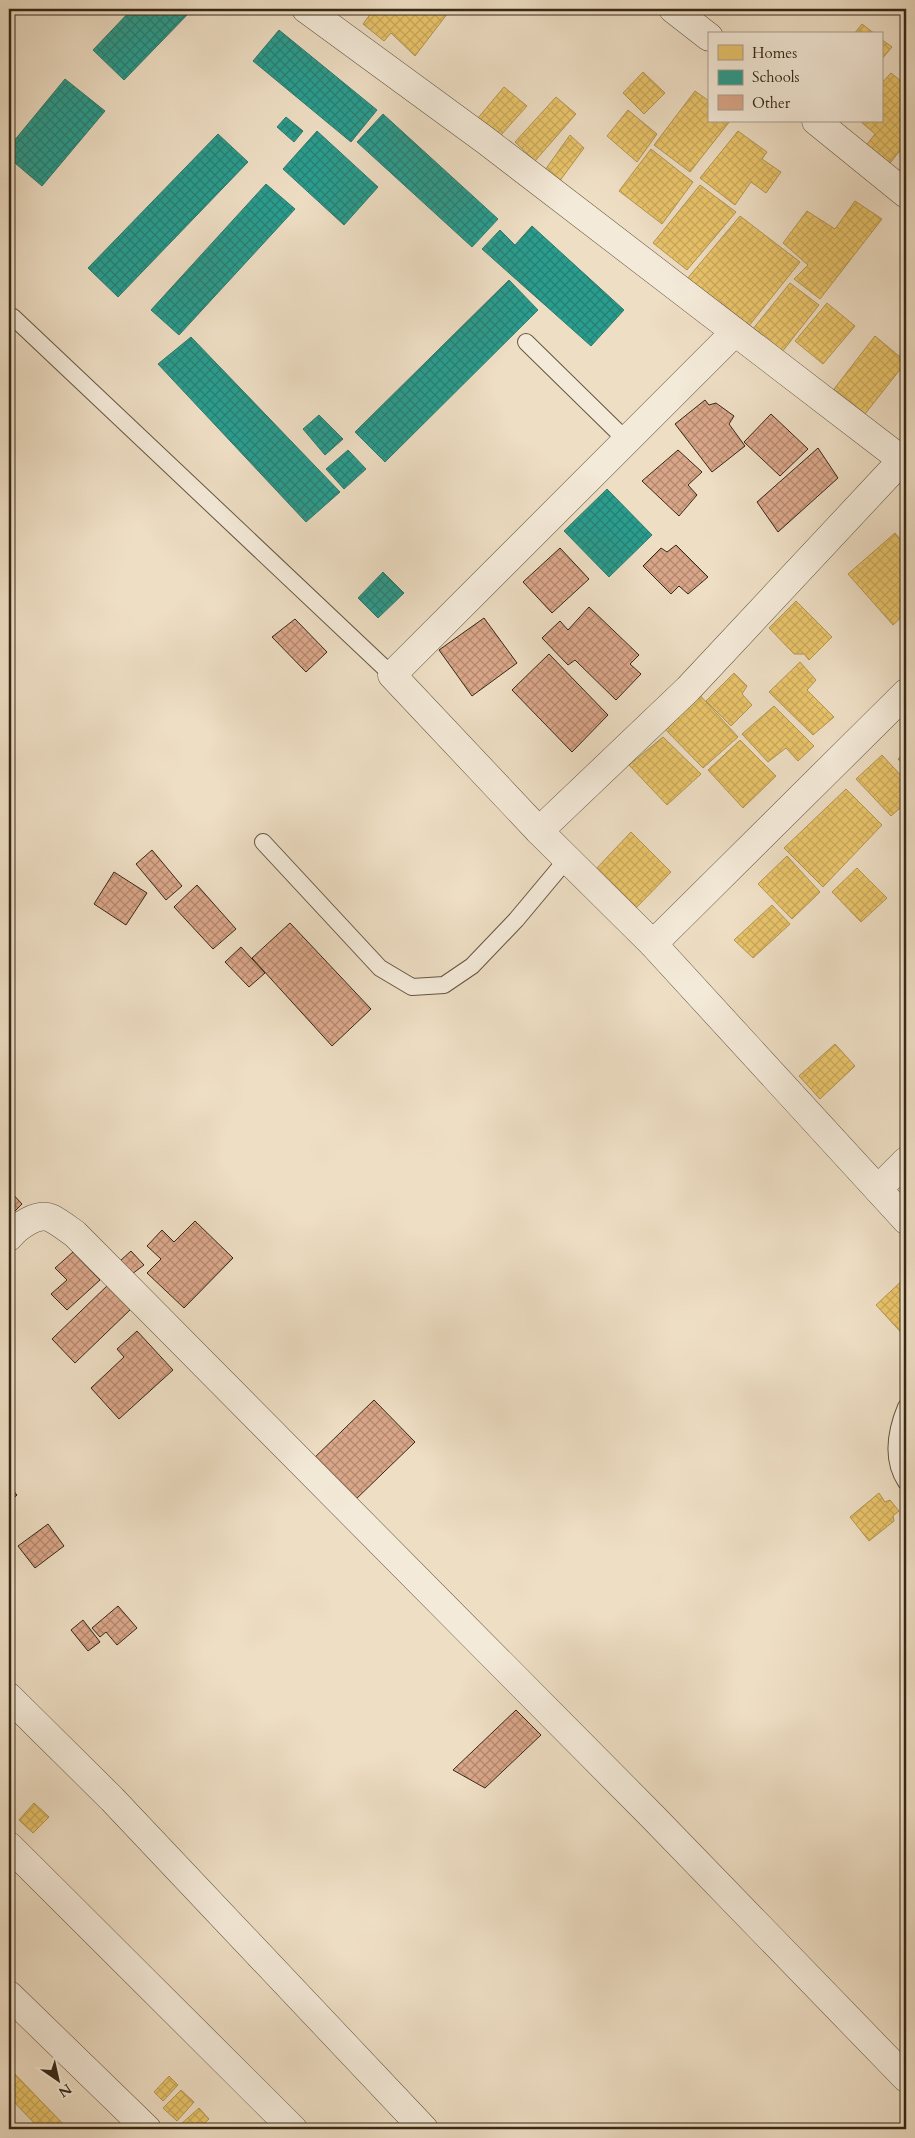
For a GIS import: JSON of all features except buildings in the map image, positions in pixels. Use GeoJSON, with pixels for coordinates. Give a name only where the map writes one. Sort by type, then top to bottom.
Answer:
{"type":"FeatureCollection","features":[{"type":"Feature","properties":{"kind":"street"},"geometry":{"type":"LineString","coordinates":[[306,9],[485,140],[904,462],[688,689],[539,831]]}},
{"type":"Feature","properties":{"kind":"street"},"geometry":{"type":"LineString","coordinates":[[673,9],[708,36]]}},
{"type":"Feature","properties":{"kind":"street"},"geometry":{"type":"LineString","coordinates":[[817,122],[906,194]]}},
{"type":"Feature","properties":{"kind":"street"},"geometry":{"type":"LineString","coordinates":[[735,332],[392,675],[539,831],[653,944],[906,1220]]}},
{"type":"Feature","properties":{"kind":"street"},"geometry":{"type":"LineString","coordinates":[[653,944],[906,693]]}},
{"type":"Feature","properties":{"kind":"street"},"geometry":{"type":"LineString","coordinates":[[878,1189],[906,1161]]}},
{"type":"Feature","properties":{"kind":"street"},"geometry":{"type":"LineString","coordinates":[[9,1237],[16,1229],[36,1218],[50,1217],[75,1234],[645,1809],[906,2078]]}},
{"type":"Feature","properties":{"kind":"street"},"geometry":{"type":"LineString","coordinates":[[9,1697],[112,1799],[424,2129]]}},
{"type":"Feature","properties":{"kind":"street"},"geometry":{"type":"LineString","coordinates":[[9,1846],[293,2129]]}},
{"type":"Feature","properties":{"kind":"street"},"geometry":{"type":"LineString","coordinates":[[9,1995],[146,2129]]}},
{"type":"Feature","properties":{"kind":"lane"},"geometry":{"type":"LineString","coordinates":[[14,317],[392,675]]}},
{"type":"Feature","properties":{"kind":"lane"},"geometry":{"type":"LineString","coordinates":[[526,342],[626,440]]}},
{"type":"Feature","properties":{"kind":"lane"},"geometry":{"type":"LineString","coordinates":[[263,842],[380,968],[412,987],[444,985],[472,966],[516,920],[567,859]]}},
{"type":"Feature","properties":{"kind":"lane"},"geometry":{"type":"LineString","coordinates":[[906,1407],[895,1444],[900,1472],[906,1482]]}}]}
